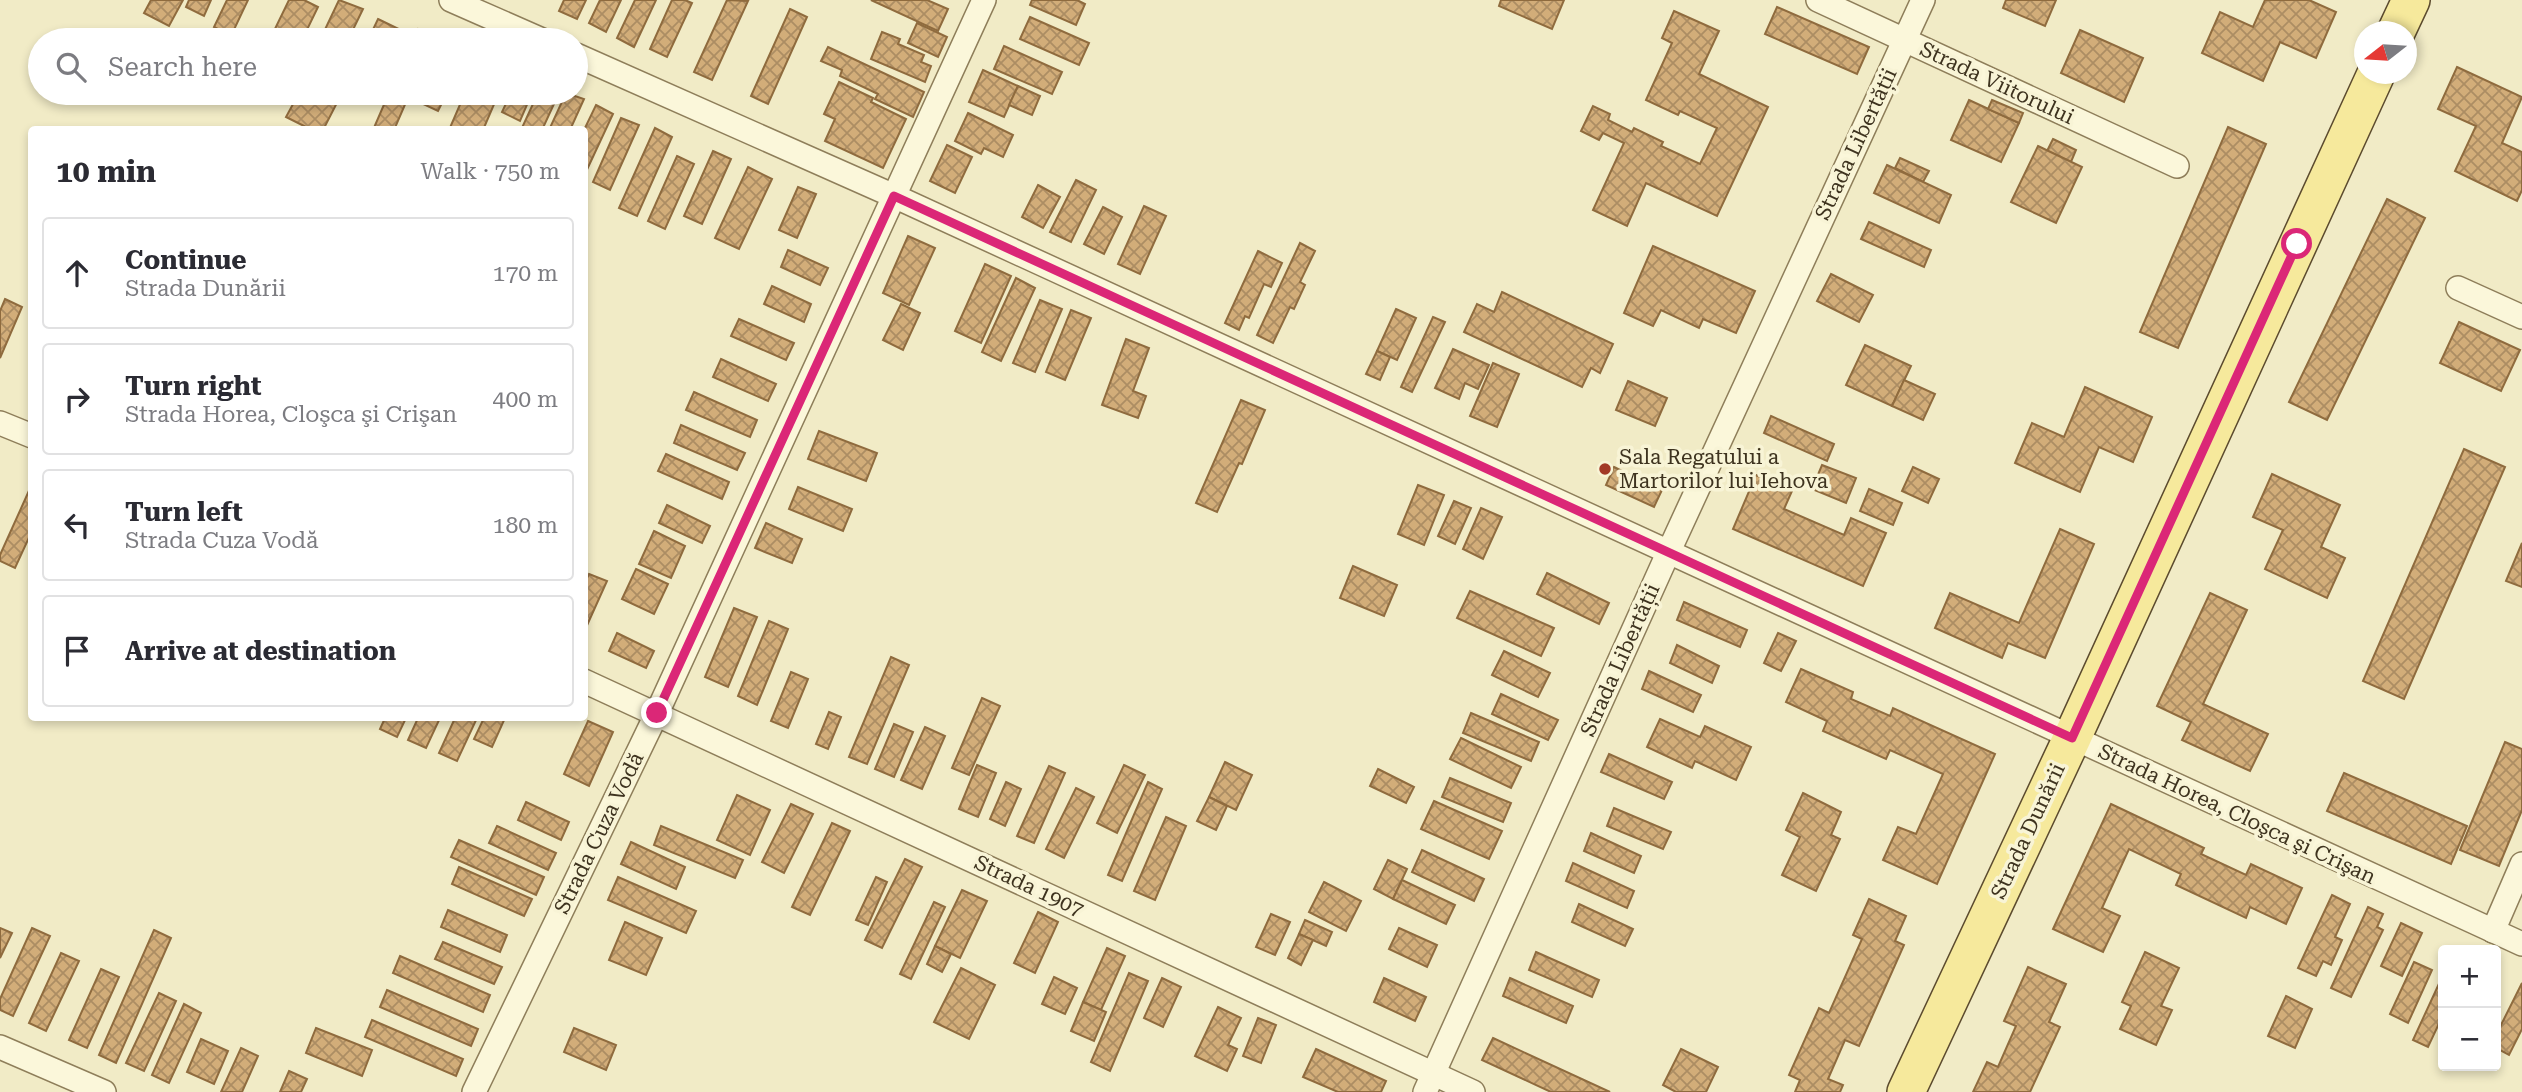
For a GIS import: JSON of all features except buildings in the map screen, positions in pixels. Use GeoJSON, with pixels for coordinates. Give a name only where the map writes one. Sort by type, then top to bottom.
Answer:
{"type":"FeatureCollection","features":[{"type":"Feature","properties":{"kind":"main road"},"geometry":{"type":"LineString","coordinates":[[2401,21],[2411,0]]}},
{"type":"Feature","properties":{"kind":"main road","name":"Strada Dunării"},"geometry":{"type":"LineString","coordinates":[[1906,1092],[2072,738],[2371,84]]}},
{"type":"Feature","properties":{"kind":"street"},"geometry":{"type":"LineString","coordinates":[[451,0],[515,28]]}},
{"type":"Feature","properties":{"kind":"street","name":"Strada Cuza Vodă"},"geometry":{"type":"LineString","coordinates":[[474,1092],[657,713],[984,0]]}},
{"type":"Feature","properties":{"kind":"street","name":"Strada Viitorului"},"geometry":{"type":"LineString","coordinates":[[1818,0],[2177,166]]}},
{"type":"Feature","properties":{"kind":"street","name":"Strada Libertății"},"geometry":{"type":"LineString","coordinates":[[1429,1083],[1669,551],[1923,0]]}},
{"type":"Feature","properties":{"kind":"street","name":"Strada Horea, Cloşca şi Crişan"},"geometry":{"type":"LineString","coordinates":[[588,60],[894,196],[2522,944]]}},
{"type":"Feature","properties":{"kind":"street"},"geometry":{"type":"LineString","coordinates":[[2458,288],[2522,317]]}},
{"type":"Feature","properties":{"kind":"street"},"geometry":{"type":"LineString","coordinates":[[0,423],[28,434]]}},
{"type":"Feature","properties":{"kind":"street","name":"Strada 1907"},"geometry":{"type":"LineString","coordinates":[[588,683],[657,713],[1429,1083],[1473,1092]]}},
{"type":"Feature","properties":{"kind":"street"},"geometry":{"type":"LineString","coordinates":[[2493,931],[2522,864]]}},
{"type":"Feature","properties":{"kind":"street"},"geometry":{"type":"LineString","coordinates":[[0,1046],[104,1092]]}},
{"type":"Feature","properties":{"kind":"place","name":"Sala Regatului a Martorilor lui Iehova"},"geometry":{"type":"Point","coordinates":[1605,469]}},
{"type":"Feature","properties":{"kind":"route"},"geometry":{"type":"LineString","coordinates":[[657,713],[894,196],[2072,738],[2297,244]]}}]}
